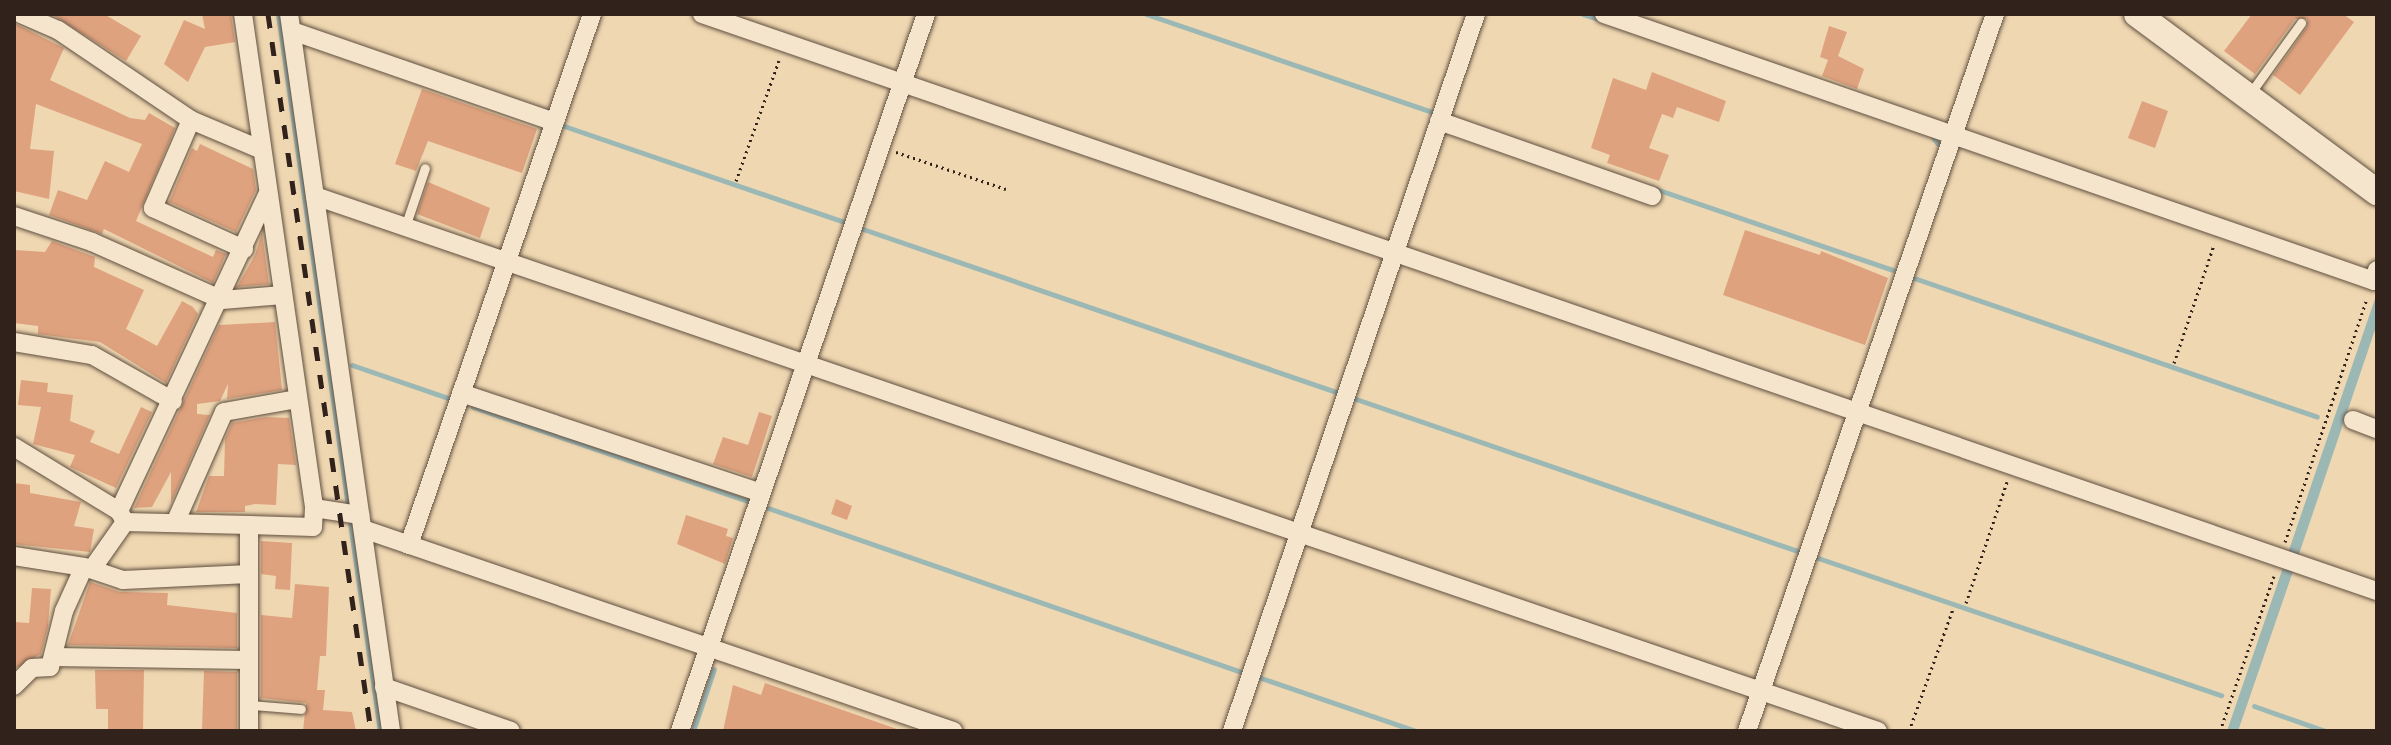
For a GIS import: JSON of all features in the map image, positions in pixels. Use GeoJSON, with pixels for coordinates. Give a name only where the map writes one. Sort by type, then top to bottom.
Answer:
{"type":"FeatureCollection","features":[{"type":"Feature","properties":{"kind":"main road"},"geometry":{"type":"LineString","coordinates":[[2137,14],[2377,192]]}},
{"type":"Feature","properties":{"kind":"street"},"geometry":{"type":"LineString","coordinates":[[21,14],[58,30],[191,120],[262,150]]}},
{"type":"Feature","properties":{"kind":"street"},"geometry":{"type":"LineString","coordinates":[[14,447],[122,516],[175,523],[313,527],[314,508],[243,14]]}},
{"type":"Feature","properties":{"kind":"street"},"geometry":{"type":"LineString","coordinates":[[409,545],[592,14]]}},
{"type":"Feature","properties":{"kind":"street"},"geometry":{"type":"LineString","coordinates":[[702,14],[2377,591]]}},
{"type":"Feature","properties":{"kind":"street"},"geometry":{"type":"LineString","coordinates":[[680,731],[926,14]]}},
{"type":"Feature","properties":{"kind":"street"},"geometry":{"type":"LineString","coordinates":[[1232,731],[1476,14]]}},
{"type":"Feature","properties":{"kind":"street"},"geometry":{"type":"LineString","coordinates":[[1604,14],[2220,228],[2375,275]]}},
{"type":"Feature","properties":{"kind":"street"},"geometry":{"type":"LineString","coordinates":[[1747,731],[1995,14]]}},
{"type":"Feature","properties":{"kind":"street"},"geometry":{"type":"LineString","coordinates":[[391,731],[291,22],[555,122]]}},
{"type":"Feature","properties":{"kind":"street"},"geometry":{"type":"LineString","coordinates":[[191,120],[153,208],[244,249]]}},
{"type":"Feature","properties":{"kind":"street"},"geometry":{"type":"LineString","coordinates":[[1439,121],[1652,196]]}},
{"type":"Feature","properties":{"kind":"street"},"geometry":{"type":"LineString","coordinates":[[14,686],[32,668],[50,667],[64,611],[122,516],[268,194]]}},
{"type":"Feature","properties":{"kind":"street"},"geometry":{"type":"LineString","coordinates":[[315,196],[1878,731]]}},
{"type":"Feature","properties":{"kind":"street"},"geometry":{"type":"LineString","coordinates":[[14,216],[92,242],[222,300],[283,295]]}},
{"type":"Feature","properties":{"kind":"street"},"geometry":{"type":"LineString","coordinates":[[14,342],[92,355],[173,401]]}},
{"type":"Feature","properties":{"kind":"street"},"geometry":{"type":"LineString","coordinates":[[461,393],[761,493]]}},
{"type":"Feature","properties":{"kind":"street"},"geometry":{"type":"LineString","coordinates":[[175,523],[224,412],[298,399]]}},
{"type":"Feature","properties":{"kind":"street"},"geometry":{"type":"LineString","coordinates":[[2353,420],[2377,429]]}},
{"type":"Feature","properties":{"kind":"street"},"geometry":{"type":"LineString","coordinates":[[314,508],[361,522],[409,545],[953,731]]}},
{"type":"Feature","properties":{"kind":"street"},"geometry":{"type":"LineString","coordinates":[[249,525],[249,731]]}},
{"type":"Feature","properties":{"kind":"street"},"geometry":{"type":"LineString","coordinates":[[14,556],[88,568],[123,580],[249,574]]}},
{"type":"Feature","properties":{"kind":"street"},"geometry":{"type":"LineString","coordinates":[[54,657],[249,660]]}},
{"type":"Feature","properties":{"kind":"street"},"geometry":{"type":"LineString","coordinates":[[384,687],[511,731]]}},
{"type":"Feature","properties":{"kind":"lane"},"geometry":{"type":"LineString","coordinates":[[2248,97],[2301,23]]}},
{"type":"Feature","properties":{"kind":"lane"},"geometry":{"type":"LineString","coordinates":[[405,227],[425,168]]}},
{"type":"Feature","properties":{"kind":"lane"},"geometry":{"type":"LineString","coordinates":[[251,705],[301,709]]}},
{"type":"Feature","properties":{"kind":"path"},"geometry":{"type":"LineString","coordinates":[[736,181],[786,43]]}},
{"type":"Feature","properties":{"kind":"path"},"geometry":{"type":"LineString","coordinates":[[880,147],[1006,189]]}},
{"type":"Feature","properties":{"kind":"path"},"geometry":{"type":"LineString","coordinates":[[2174,363],[2220,228]]}},
{"type":"Feature","properties":{"kind":"path"},"geometry":{"type":"LineString","coordinates":[[2220,731],[2286,560],[2375,275]]}},
{"type":"Feature","properties":{"kind":"path"},"geometry":{"type":"LineString","coordinates":[[1966,603],[2013,465]]}},
{"type":"Feature","properties":{"kind":"path"},"geometry":{"type":"LineString","coordinates":[[1909,731],[1953,609]]}},
{"type":"Feature","properties":{"kind":"water"},"geometry":{"type":"Polygon","coordinates":[[[2377,293],[2377,324],[2298,557],[2238,731],[2227,731],[2377,293]]]}},
{"type":"Feature","properties":{"kind":"building"},"geometry":{"type":"Polygon","coordinates":[[[51,14],[104,14],[141,36],[126,61],[51,14]]]}},
{"type":"Feature","properties":{"kind":"building"},"geometry":{"type":"Polygon","coordinates":[[[202,14],[231,14],[235,42],[205,47],[188,82],[164,64],[184,20],[205,29],[202,14]]]}},
{"type":"Feature","properties":{"kind":"building"},"geometry":{"type":"Polygon","coordinates":[[[2252,14],[2343,14],[2354,22],[2300,95],[2273,75],[2307,27],[2307,19],[2295,19],[2255,74],[2224,51],[2252,14]]]}},
{"type":"Feature","properties":{"kind":"building"},"geometry":{"type":"Polygon","coordinates":[[[14,23],[64,48],[50,80],[130,118],[145,120],[149,113],[175,128],[136,221],[213,257],[216,250],[226,254],[213,283],[104,229],[102,234],[49,215],[58,190],[87,200],[105,161],[129,172],[142,144],[36,104],[30,149],[54,151],[49,199],[14,191],[14,23]]]}},
{"type":"Feature","properties":{"kind":"building"},"geometry":{"type":"Polygon","coordinates":[[[1829,26],[1847,32],[1838,56],[1864,69],[1857,89],[1822,76],[1828,60],[1820,57],[1829,26]]]}},
{"type":"Feature","properties":{"kind":"building"},"geometry":{"type":"Polygon","coordinates":[[[1652,72],[1726,101],[1719,122],[1677,107],[1673,118],[1662,114],[1649,148],[1669,155],[1659,181],[1607,163],[1610,155],[1591,148],[1613,78],[1646,90],[1652,72]]]}},
{"type":"Feature","properties":{"kind":"building"},"geometry":{"type":"Polygon","coordinates":[[[422,89],[537,129],[522,173],[428,141],[416,171],[395,164],[422,89]]]}},
{"type":"Feature","properties":{"kind":"building"},"geometry":{"type":"Polygon","coordinates":[[[2142,101],[2168,111],[2155,148],[2128,138],[2142,101]]]}},
{"type":"Feature","properties":{"kind":"building"},"geometry":{"type":"Polygon","coordinates":[[[200,144],[253,169],[256,190],[236,232],[169,202],[192,148],[197,151],[200,144]]]}},
{"type":"Feature","properties":{"kind":"building"},"geometry":{"type":"Polygon","coordinates":[[[428,182],[490,208],[480,238],[417,214],[428,182]]]}},
{"type":"Feature","properties":{"kind":"building"},"geometry":{"type":"Polygon","coordinates":[[[1745,230],[1820,255],[1821,251],[1888,278],[1865,345],[1723,295],[1745,230]]]}},
{"type":"Feature","properties":{"kind":"building"},"geometry":{"type":"Polygon","coordinates":[[[262,233],[269,284],[237,287],[255,255],[262,233]]]}},
{"type":"Feature","properties":{"kind":"building"},"geometry":{"type":"Polygon","coordinates":[[[52,241],[95,257],[94,267],[144,290],[126,329],[157,346],[182,301],[193,307],[198,314],[166,383],[100,342],[38,334],[38,326],[14,323],[15,250],[45,252],[52,241]]]}},
{"type":"Feature","properties":{"kind":"building"},"geometry":{"type":"Polygon","coordinates":[[[275,322],[282,390],[227,399],[228,384],[220,401],[197,404],[197,414],[210,415],[171,503],[171,472],[152,507],[134,508],[219,325],[275,322]]]}},
{"type":"Feature","properties":{"kind":"building"},"geometry":{"type":"Polygon","coordinates":[[[21,380],[48,383],[47,392],[73,395],[70,421],[95,431],[90,442],[119,454],[141,407],[152,412],[116,488],[70,467],[75,455],[33,444],[41,407],[18,405],[21,380]]]}},
{"type":"Feature","properties":{"kind":"building"},"geometry":{"type":"Polygon","coordinates":[[[759,412],[772,416],[752,477],[713,464],[723,437],[748,445],[759,412]]]}},
{"type":"Feature","properties":{"kind":"building"},"geometry":{"type":"Polygon","coordinates":[[[266,417],[289,418],[296,465],[278,464],[276,505],[245,506],[245,512],[196,512],[209,476],[224,476],[225,439],[232,423],[266,417]]]}},
{"type":"Feature","properties":{"kind":"building"},"geometry":{"type":"Polygon","coordinates":[[[14,483],[30,485],[30,493],[81,502],[74,526],[94,529],[90,552],[14,544],[14,483]]]}},
{"type":"Feature","properties":{"kind":"building"},"geometry":{"type":"Polygon","coordinates":[[[836,499],[852,506],[847,520],[831,514],[836,499]]]}},
{"type":"Feature","properties":{"kind":"building"},"geometry":{"type":"Polygon","coordinates":[[[686,515],[728,529],[726,536],[733,538],[725,564],[677,544],[686,515]]]}},
{"type":"Feature","properties":{"kind":"building"},"geometry":{"type":"Polygon","coordinates":[[[261,541],[292,543],[290,590],[275,589],[276,576],[261,574],[261,541]]]}},
{"type":"Feature","properties":{"kind":"building"},"geometry":{"type":"Polygon","coordinates":[[[90,582],[120,592],[168,593],[167,605],[237,613],[237,648],[68,645],[90,582]]]}},
{"type":"Feature","properties":{"kind":"building"},"geometry":{"type":"Polygon","coordinates":[[[295,584],[329,587],[326,656],[320,656],[317,690],[325,690],[323,710],[352,712],[356,731],[303,731],[306,703],[261,698],[261,615],[292,618],[295,584]]]}},
{"type":"Feature","properties":{"kind":"building"},"geometry":{"type":"Polygon","coordinates":[[[32,588],[51,589],[48,627],[41,654],[14,669],[14,622],[29,623],[32,588]]]}},
{"type":"Feature","properties":{"kind":"building"},"geometry":{"type":"Polygon","coordinates":[[[95,670],[144,670],[143,730],[108,729],[108,709],[96,709],[95,670]]]}},
{"type":"Feature","properties":{"kind":"building"},"geometry":{"type":"Polygon","coordinates":[[[204,671],[237,672],[237,729],[202,729],[204,671]]]}},
{"type":"Feature","properties":{"kind":"building"},"geometry":{"type":"Polygon","coordinates":[[[765,683],[897,731],[723,731],[733,685],[761,695],[765,683]]]}},
{"type":"Feature","properties":{"kind":"waterway"},"geometry":{"type":"LineString","coordinates":[[278,14],[348,506]]}},
{"type":"Feature","properties":{"kind":"waterway"},"geometry":{"type":"LineString","coordinates":[[1146,14],[1432,112]]}},
{"type":"Feature","properties":{"kind":"waterway"},"geometry":{"type":"LineString","coordinates":[[1583,14],[1601,20]]}},
{"type":"Feature","properties":{"kind":"waterway"},"geometry":{"type":"LineString","coordinates":[[564,126],[844,222]]}},
{"type":"Feature","properties":{"kind":"waterway"},"geometry":{"type":"LineString","coordinates":[[1931,134],[1937,143]]}},
{"type":"Feature","properties":{"kind":"waterway"},"geometry":{"type":"LineString","coordinates":[[1656,189],[1892,270]]}},
{"type":"Feature","properties":{"kind":"waterway"},"geometry":{"type":"LineString","coordinates":[[863,229],[1336,392]]}},
{"type":"Feature","properties":{"kind":"waterway"},"geometry":{"type":"LineString","coordinates":[[1914,278],[2317,417]]}},
{"type":"Feature","properties":{"kind":"waterway"},"geometry":{"type":"LineString","coordinates":[[352,365],[448,398]]}},
{"type":"Feature","properties":{"kind":"waterway"},"geometry":{"type":"LineString","coordinates":[[1356,399],[1797,551]]}},
{"type":"Feature","properties":{"kind":"waterway"},"geometry":{"type":"LineString","coordinates":[[473,407],[747,501]]}},
{"type":"Feature","properties":{"kind":"waterway"},"geometry":{"type":"LineString","coordinates":[[768,508],[1240,671]]}},
{"type":"Feature","properties":{"kind":"waterway"},"geometry":{"type":"LineString","coordinates":[[350,523],[380,731]]}},
{"type":"Feature","properties":{"kind":"waterway"},"geometry":{"type":"LineString","coordinates":[[1818,558],[2221,695]]}},
{"type":"Feature","properties":{"kind":"waterway"},"geometry":{"type":"LineString","coordinates":[[693,731],[714,669]]}},
{"type":"Feature","properties":{"kind":"waterway"},"geometry":{"type":"LineString","coordinates":[[1261,678],[1416,731]]}},
{"type":"Feature","properties":{"kind":"waterway"},"geometry":{"type":"LineString","coordinates":[[2254,706],[2325,731]]}},
{"type":"Feature","properties":{"kind":"railway"},"geometry":{"type":"LineString","coordinates":[[268,14],[371,731]]}}]}
